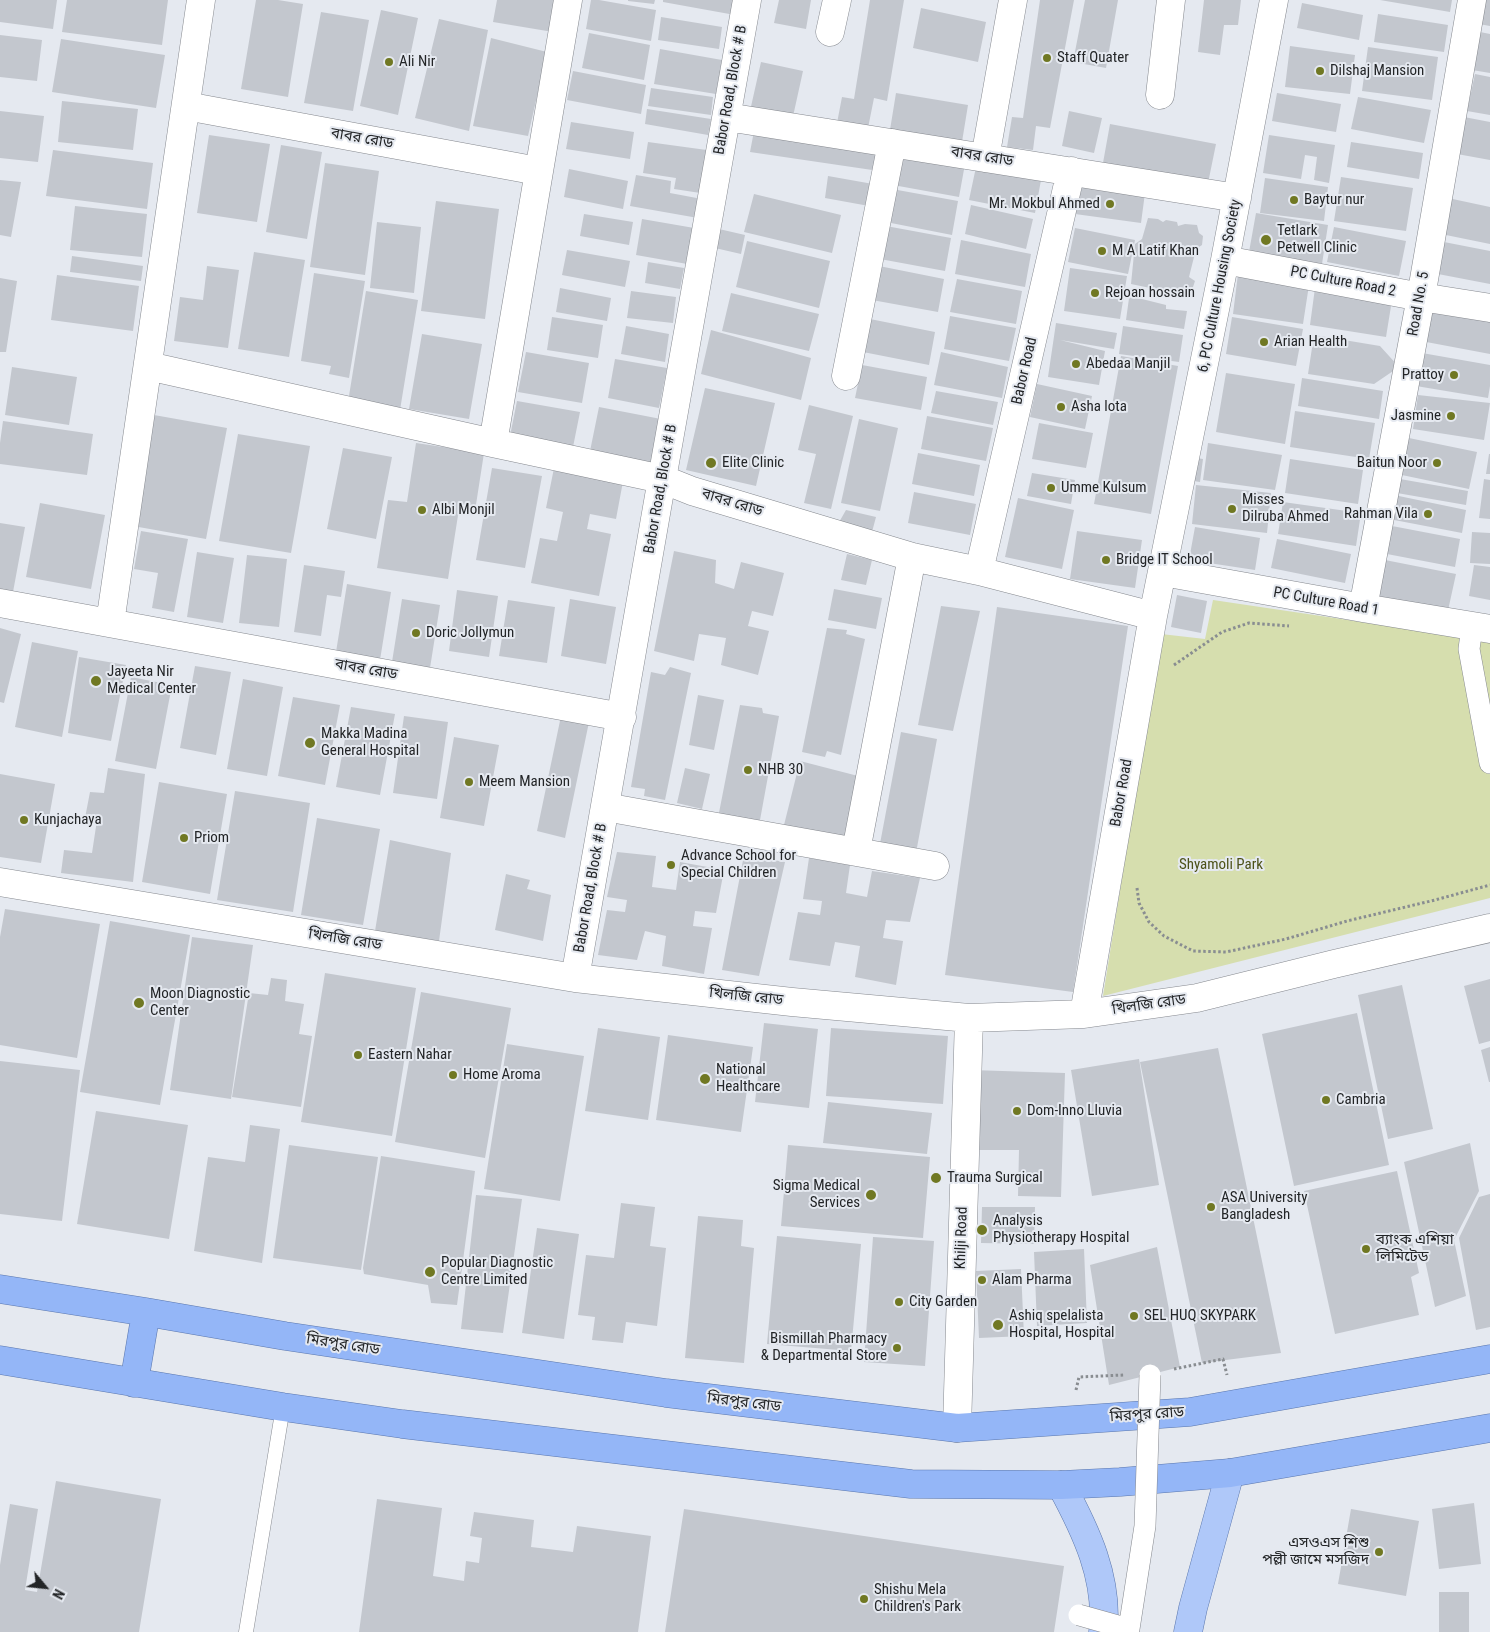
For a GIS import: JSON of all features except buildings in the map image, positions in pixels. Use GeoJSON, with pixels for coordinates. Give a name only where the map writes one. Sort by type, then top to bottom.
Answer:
{"type":"FeatureCollection","features":[{"type":"Feature","properties":{"kind":"highway","name":"মিরপুর রোড"},"geometry":{"type":"LineString","coordinates":[[0,1289],[285,1336],[666,1393],[957,1428],[1190,1412],[1490,1358]]}},
{"type":"Feature","properties":{"kind":"highway"},"geometry":{"type":"LineString","coordinates":[[134,1383],[146,1312]]}},
{"type":"Feature","properties":{"kind":"highway"},"geometry":{"type":"LineString","coordinates":[[0,1360],[134,1383],[411,1425],[911,1484],[1062,1485],[1230,1473],[1490,1428]]}},
{"type":"Feature","properties":{"kind":"main road"},"geometry":{"type":"LineString","coordinates":[[1188,1632],[1230,1473]]}},
{"type":"Feature","properties":{"kind":"main road"},"geometry":{"type":"LineString","coordinates":[[1062,1485],[1082,1524],[1093,1552],[1102,1586],[1105,1618],[1104,1632]]}},
{"type":"Feature","properties":{"kind":"street"},"geometry":{"type":"LineString","coordinates":[[110,623],[202,0]]}},
{"type":"Feature","properties":{"kind":"street"},"geometry":{"type":"LineString","coordinates":[[493,443],[568,0]]}},
{"type":"Feature","properties":{"kind":"street","name":"Babor Road, Block # B"},"geometry":{"type":"LineString","coordinates":[[575,978],[747,0]]}},
{"type":"Feature","properties":{"kind":"street"},"geometry":{"type":"LineString","coordinates":[[830,32],[837,0]]}},
{"type":"Feature","properties":{"kind":"street"},"geometry":{"type":"LineString","coordinates":[[985,158],[1012,0]]}},
{"type":"Feature","properties":{"kind":"street"},"geometry":{"type":"LineString","coordinates":[[1160,95],[1171,0]]}},
{"type":"Feature","properties":{"kind":"street","name":"6, PC Culture Housing Society"},"geometry":{"type":"LineString","coordinates":[[1163,572],[1274,0]]}},
{"type":"Feature","properties":{"kind":"street","name":"Road No. 5"},"geometry":{"type":"LineString","coordinates":[[1363,608],[1421,297],[1472,0]]}},
{"type":"Feature","properties":{"kind":"street","name":"বাবর রোড"},"geometry":{"type":"LineString","coordinates":[[186,106],[538,171]]}},
{"type":"Feature","properties":{"kind":"street","name":"বাবর রোড"},"geometry":{"type":"LineString","coordinates":[[727,116],[1237,198]]}},
{"type":"Feature","properties":{"kind":"street"},"geometry":{"type":"LineString","coordinates":[[846,376],[892,143]]}},
{"type":"Feature","properties":{"kind":"street","name":"Babor Road"},"geometry":{"type":"LineString","coordinates":[[979,571],[1070,171]]}},
{"type":"Feature","properties":{"kind":"street","name":"PC Culture Road 2"},"geometry":{"type":"LineString","coordinates":[[1225,260],[1490,308]]}},
{"type":"Feature","properties":{"kind":"street","name":"বাবর রোড"},"geometry":{"type":"LineString","coordinates":[[148,366],[662,479],[692,492],[912,557],[979,571],[1153,616]]}},
{"type":"Feature","properties":{"kind":"street"},"geometry":{"type":"LineString","coordinates":[[856,851],[912,557]]}},
{"type":"Feature","properties":{"kind":"street","name":"Babor Road"},"geometry":{"type":"LineString","coordinates":[[1084,1014],[1153,616],[1163,572]]}},
{"type":"Feature","properties":{"kind":"street","name":"PC Culture Road 1"},"geometry":{"type":"LineString","coordinates":[[1163,572],[1481,628]]}},
{"type":"Feature","properties":{"kind":"street","name":"বাবর রোড"},"geometry":{"type":"LineString","coordinates":[[0,602],[622,716]]}},
{"type":"Feature","properties":{"kind":"street"},"geometry":{"type":"LineString","coordinates":[[1481,628],[1469,649],[1490,763]]}},
{"type":"Feature","properties":{"kind":"street"},"geometry":{"type":"LineString","coordinates":[[605,807],[935,866]]}},
{"type":"Feature","properties":{"kind":"street","name":"খিলজি রোড"},"geometry":{"type":"LineString","coordinates":[[0,882],[575,978],[792,1002],[969,1018],[1084,1014],[1197,998],[1490,928]]}},
{"type":"Feature","properties":{"kind":"street","name":"Khilji Road"},"geometry":{"type":"LineString","coordinates":[[957,1428],[969,1018]]}},
{"type":"Feature","properties":{"kind":"street"},"geometry":{"type":"LineString","coordinates":[[1078,1615],[1129,1629],[1145,1526],[1150,1375]]}},
{"type":"Feature","properties":{"kind":"lane"},"geometry":{"type":"LineString","coordinates":[[246,1632],[283,1406]]}},
{"type":"Feature","properties":{"kind":"path"},"geometry":{"type":"LineString","coordinates":[[1171,674],[1174,665],[1222,632],[1249,623],[1298,627]]}},
{"type":"Feature","properties":{"kind":"path"},"geometry":{"type":"LineString","coordinates":[[1135,880],[1139,903],[1149,922],[1164,936],[1193,951],[1226,952],[1286,939],[1347,921],[1490,885]]}},
{"type":"Feature","properties":{"kind":"path"},"geometry":{"type":"LineString","coordinates":[[1071,1421],[1079,1377],[1150,1375],[1223,1359],[1234,1404]]}},
{"type":"Feature","properties":{"kind":"green space","name":"Shyamoli Park"},"geometry":{"type":"Polygon","coordinates":[[[1213,600],[1490,641],[1490,898],[1103,996],[1161,634],[1205,639],[1213,600]]]}},
{"type":"Feature","properties":{"kind":"place","name":"Staff Quater"},"geometry":{"type":"Point","coordinates":[1047,58]}},
{"type":"Feature","properties":{"kind":"place","name":"Ali Nir"},"geometry":{"type":"Point","coordinates":[389,62]}},
{"type":"Feature","properties":{"kind":"place","name":"Dilshaj Mansion"},"geometry":{"type":"Point","coordinates":[1320,71]}},
{"type":"Feature","properties":{"kind":"place","name":"Baytur nur"},"geometry":{"type":"Point","coordinates":[1294,200]}},
{"type":"Feature","properties":{"kind":"place","name":"Mr. Mokbul Ahmed"},"geometry":{"type":"Point","coordinates":[1110,204]}},
{"type":"Feature","properties":{"kind":"place","name":"Tetlark Petwell Clinic"},"geometry":{"type":"Point","coordinates":[1266,240]}},
{"type":"Feature","properties":{"kind":"place","name":"M A Latif Khan"},"geometry":{"type":"Point","coordinates":[1102,251]}},
{"type":"Feature","properties":{"kind":"place","name":"Rejoan hossain"},"geometry":{"type":"Point","coordinates":[1095,293]}},
{"type":"Feature","properties":{"kind":"place","name":"Arian Health"},"geometry":{"type":"Point","coordinates":[1264,342]}},
{"type":"Feature","properties":{"kind":"place","name":"Abedaa Manjil"},"geometry":{"type":"Point","coordinates":[1076,364]}},
{"type":"Feature","properties":{"kind":"place","name":"Prattoy"},"geometry":{"type":"Point","coordinates":[1454,375]}},
{"type":"Feature","properties":{"kind":"place","name":"Asha lota"},"geometry":{"type":"Point","coordinates":[1061,407]}},
{"type":"Feature","properties":{"kind":"place","name":"Jasmine"},"geometry":{"type":"Point","coordinates":[1451,416]}},
{"type":"Feature","properties":{"kind":"place","name":"Elite Clinic"},"geometry":{"type":"Point","coordinates":[711,463]}},
{"type":"Feature","properties":{"kind":"place","name":"Baitun Noor"},"geometry":{"type":"Point","coordinates":[1437,463]}},
{"type":"Feature","properties":{"kind":"place","name":"Umme Kulsum"},"geometry":{"type":"Point","coordinates":[1051,488]}},
{"type":"Feature","properties":{"kind":"place","name":"Misses Dilruba Ahmed"},"geometry":{"type":"Point","coordinates":[1232,509]}},
{"type":"Feature","properties":{"kind":"place","name":"Albi Monjil"},"geometry":{"type":"Point","coordinates":[422,510]}},
{"type":"Feature","properties":{"kind":"place","name":"Rahman Vila"},"geometry":{"type":"Point","coordinates":[1428,514]}},
{"type":"Feature","properties":{"kind":"place","name":"Bridge IT School"},"geometry":{"type":"Point","coordinates":[1106,560]}},
{"type":"Feature","properties":{"kind":"place","name":"Doric Jollymun"},"geometry":{"type":"Point","coordinates":[416,633]}},
{"type":"Feature","properties":{"kind":"place","name":"Jayeeta Nir Medical Center"},"geometry":{"type":"Point","coordinates":[96,681]}},
{"type":"Feature","properties":{"kind":"place","name":"Makka Madina General Hospital"},"geometry":{"type":"Point","coordinates":[310,743]}},
{"type":"Feature","properties":{"kind":"place","name":"NHB 30"},"geometry":{"type":"Point","coordinates":[748,770]}},
{"type":"Feature","properties":{"kind":"place","name":"Meem Mansion"},"geometry":{"type":"Point","coordinates":[469,782]}},
{"type":"Feature","properties":{"kind":"place","name":"Kunjachaya"},"geometry":{"type":"Point","coordinates":[24,820]}},
{"type":"Feature","properties":{"kind":"place","name":"Priom"},"geometry":{"type":"Point","coordinates":[184,838]}},
{"type":"Feature","properties":{"kind":"place","name":"Advance School for Special Children"},"geometry":{"type":"Point","coordinates":[671,865]}},
{"type":"Feature","properties":{"kind":"place","name":"Moon Diagnostic Center"},"geometry":{"type":"Point","coordinates":[139,1003]}},
{"type":"Feature","properties":{"kind":"place","name":"Eastern Nahar"},"geometry":{"type":"Point","coordinates":[358,1055]}},
{"type":"Feature","properties":{"kind":"place","name":"Home Aroma"},"geometry":{"type":"Point","coordinates":[453,1075]}},
{"type":"Feature","properties":{"kind":"place","name":"National Healthcare"},"geometry":{"type":"Point","coordinates":[705,1079]}},
{"type":"Feature","properties":{"kind":"place","name":"Cambria"},"geometry":{"type":"Point","coordinates":[1326,1100]}},
{"type":"Feature","properties":{"kind":"place","name":"Dom-Inno Lluvia"},"geometry":{"type":"Point","coordinates":[1017,1111]}},
{"type":"Feature","properties":{"kind":"place","name":"Trauma Surgical"},"geometry":{"type":"Point","coordinates":[936,1178]}},
{"type":"Feature","properties":{"kind":"place","name":"Sigma Medical Services"},"geometry":{"type":"Point","coordinates":[871,1195]}},
{"type":"Feature","properties":{"kind":"place","name":"ASA University Bangladesh"},"geometry":{"type":"Point","coordinates":[1211,1207]}},
{"type":"Feature","properties":{"kind":"place","name":"Analysis Physiotherapy Hospital"},"geometry":{"type":"Point","coordinates":[982,1230]}},
{"type":"Feature","properties":{"kind":"place","name":"ব্যাংক এশিয়া লিমিটেড"},"geometry":{"type":"Point","coordinates":[1366,1249]}},
{"type":"Feature","properties":{"kind":"place","name":"Popular Diagnostic Centre Limited"},"geometry":{"type":"Point","coordinates":[430,1272]}},
{"type":"Feature","properties":{"kind":"place","name":"Alam Pharma"},"geometry":{"type":"Point","coordinates":[982,1280]}},
{"type":"Feature","properties":{"kind":"place","name":"City Garden"},"geometry":{"type":"Point","coordinates":[899,1302]}},
{"type":"Feature","properties":{"kind":"place","name":"SEL HUQ SKYPARK"},"geometry":{"type":"Point","coordinates":[1134,1316]}},
{"type":"Feature","properties":{"kind":"place","name":"Ashiq spelalista Hospital, Hospital"},"geometry":{"type":"Point","coordinates":[998,1325]}},
{"type":"Feature","properties":{"kind":"place","name":"Bismillah Pharmacy & Departmental Store"},"geometry":{"type":"Point","coordinates":[897,1348]}},
{"type":"Feature","properties":{"kind":"place","name":"এসওএস শিশু পল্লী জামে মসজিদ"},"geometry":{"type":"Point","coordinates":[1379,1552]}},
{"type":"Feature","properties":{"kind":"place","name":"Shishu Mela Children's Park"},"geometry":{"type":"Point","coordinates":[864,1599]}}]}
